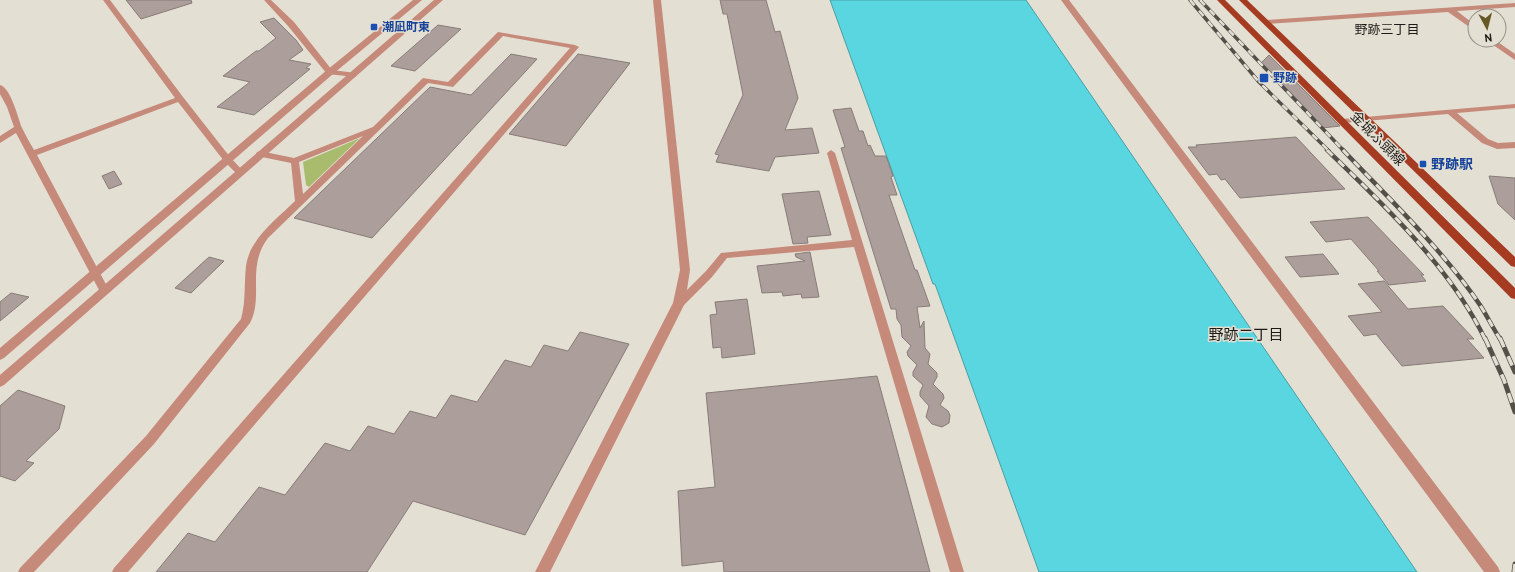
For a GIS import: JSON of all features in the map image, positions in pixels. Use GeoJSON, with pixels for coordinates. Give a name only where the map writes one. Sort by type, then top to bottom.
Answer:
{"type":"FeatureCollection","features":[{"type":"Feature","properties":{"kind":"main road","name":"金城ふ頭線"},"geometry":{"type":"LineString","coordinates":[[1221,0],[1515,295]]}},
{"type":"Feature","properties":{"kind":"main road","name":"金城ふ頭線"},"geometry":{"type":"LineString","coordinates":[[1243,0],[1515,263]]}},
{"type":"Feature","properties":{"kind":"street"},"geometry":{"type":"LineString","coordinates":[[0,355],[330,72],[418,0]]}},
{"type":"Feature","properties":{"kind":"street"},"geometry":{"type":"LineString","coordinates":[[0,382],[260,154],[439,0]]}},
{"type":"Feature","properties":{"kind":"street"},"geometry":{"type":"LineString","coordinates":[[542,572],[679,303],[685,270],[657,0]]}},
{"type":"Feature","properties":{"kind":"street"},"geometry":{"type":"LineString","coordinates":[[1065,0],[1493,572]]}},
{"type":"Feature","properties":{"kind":"street"},"geometry":{"type":"LineString","coordinates":[[1266,22],[1515,5]]}},
{"type":"Feature","properties":{"kind":"street"},"geometry":{"type":"LineString","coordinates":[[1450,10],[1467,23]]}},
{"type":"Feature","properties":{"kind":"street"},"geometry":{"type":"LineString","coordinates":[[1501,48],[1515,58]]}},
{"type":"Feature","properties":{"kind":"lane"},"geometry":{"type":"LineString","coordinates":[[106,0],[180,99],[240,172]]}},
{"type":"Feature","properties":{"kind":"lane"},"geometry":{"type":"LineString","coordinates":[[267,0],[291,24],[330,72],[353,75]]}},
{"type":"Feature","properties":{"kind":"lane"},"geometry":{"type":"LineString","coordinates":[[25,572],[150,440],[246,320],[250,310],[252,260],[256,247],[265,236],[426,80],[450,85],[501,34],[575,46],[119,572]]}},
{"type":"Feature","properties":{"kind":"lane"},"geometry":{"type":"LineString","coordinates":[[0,87],[11,107],[18,128],[104,290]]}},
{"type":"Feature","properties":{"kind":"lane"},"geometry":{"type":"LineString","coordinates":[[32,154],[180,99]]}},
{"type":"Feature","properties":{"kind":"lane"},"geometry":{"type":"LineString","coordinates":[[1342,121],[1515,106]]}},
{"type":"Feature","properties":{"kind":"lane"},"geometry":{"type":"LineString","coordinates":[[1450,112],[1485,141],[1497,146],[1515,146]]}},
{"type":"Feature","properties":{"kind":"lane"},"geometry":{"type":"LineString","coordinates":[[260,154],[295,161],[379,127]]}},
{"type":"Feature","properties":{"kind":"lane"},"geometry":{"type":"LineString","coordinates":[[0,140],[18,128]]}},
{"type":"Feature","properties":{"kind":"lane"},"geometry":{"type":"LineString","coordinates":[[831,153],[957,572]]}},
{"type":"Feature","properties":{"kind":"lane"},"geometry":{"type":"LineString","coordinates":[[295,161],[300,203]]}},
{"type":"Feature","properties":{"kind":"lane"},"geometry":{"type":"LineString","coordinates":[[679,303],[709,274],[724,255],[858,243]]}},
{"type":"Feature","properties":{"kind":"green space"},"geometry":{"type":"Polygon","coordinates":[[[360,138],[309,187],[306,185],[303,162],[360,138]]]}},
{"type":"Feature","properties":{"kind":"water"},"geometry":{"type":"Polygon","coordinates":[[[830,0],[1026,0],[1417,572],[1039,572],[830,0]]]}},
{"type":"Feature","properties":{"kind":"building"},"geometry":{"type":"Polygon","coordinates":[[[126,0],[191,0],[192,3],[141,19],[126,0]]]}},
{"type":"Feature","properties":{"kind":"building"},"geometry":{"type":"Polygon","coordinates":[[[720,0],[766,0],[775,32],[780,31],[798,98],[785,130],[812,128],[819,153],[775,157],[769,171],[716,162],[719,155],[715,154],[743,95],[727,14],[723,14],[720,0]]]}},
{"type":"Feature","properties":{"kind":"building"},"geometry":{"type":"Polygon","coordinates":[[[274,18],[296,40],[303,50],[289,60],[311,64],[306,68],[310,69],[254,115],[217,107],[250,82],[223,76],[276,38],[260,22],[274,18]]]}},
{"type":"Feature","properties":{"kind":"building"},"geometry":{"type":"Polygon","coordinates":[[[438,25],[461,29],[415,71],[391,66],[438,25]]]}},
{"type":"Feature","properties":{"kind":"building"},"geometry":{"type":"Polygon","coordinates":[[[511,54],[537,59],[372,238],[294,218],[430,87],[471,95],[511,54]]]}},
{"type":"Feature","properties":{"kind":"building"},"geometry":{"type":"Polygon","coordinates":[[[578,54],[630,63],[566,146],[509,134],[578,54]]]}},
{"type":"Feature","properties":{"kind":"building"},"geometry":{"type":"Polygon","coordinates":[[[1269,55],[1340,126],[1322,128],[1261,63],[1269,55]]]}},
{"type":"Feature","properties":{"kind":"building"},"geometry":{"type":"Polygon","coordinates":[[[851,108],[859,131],[863,131],[868,146],[870,145],[875,156],[886,156],[893,176],[891,177],[897,195],[889,195],[915,270],[917,270],[930,306],[917,307],[920,328],[924,321],[925,348],[930,354],[928,364],[937,373],[937,377],[933,384],[943,394],[944,398],[940,405],[948,411],[950,415],[949,423],[942,427],[932,424],[926,417],[929,406],[920,396],[923,385],[913,376],[913,372],[917,365],[908,356],[907,352],[911,346],[902,337],[901,325],[897,319],[896,309],[891,309],[841,148],[845,147],[833,110],[851,108]]]}},
{"type":"Feature","properties":{"kind":"building"},"geometry":{"type":"Polygon","coordinates":[[[1296,137],[1345,189],[1240,198],[1225,179],[1221,180],[1217,174],[1209,175],[1188,147],[1197,147],[1196,145],[1296,137]]]}},
{"type":"Feature","properties":{"kind":"building"},"geometry":{"type":"Polygon","coordinates":[[[114,171],[122,184],[109,189],[102,176],[114,171]]]}},
{"type":"Feature","properties":{"kind":"building"},"geometry":{"type":"Polygon","coordinates":[[[1489,176],[1515,178],[1515,220],[1498,204],[1489,176]]]}},
{"type":"Feature","properties":{"kind":"building"},"geometry":{"type":"Polygon","coordinates":[[[819,191],[831,235],[807,237],[808,243],[793,244],[782,194],[819,191]]]}},
{"type":"Feature","properties":{"kind":"building"},"geometry":{"type":"Polygon","coordinates":[[[1368,217],[1424,275],[1421,275],[1426,281],[1389,285],[1377,271],[1379,271],[1351,239],[1326,242],[1310,222],[1368,217]]]}},
{"type":"Feature","properties":{"kind":"building"},"geometry":{"type":"Polygon","coordinates":[[[810,252],[819,297],[802,298],[801,294],[783,296],[782,292],[762,293],[757,266],[805,261],[796,257],[795,254],[810,252]]]}},
{"type":"Feature","properties":{"kind":"building"},"geometry":{"type":"Polygon","coordinates":[[[1323,254],[1339,274],[1300,277],[1285,257],[1323,254]]]}},
{"type":"Feature","properties":{"kind":"building"},"geometry":{"type":"Polygon","coordinates":[[[209,257],[224,261],[191,293],[175,288],[209,257]]]}},
{"type":"Feature","properties":{"kind":"building"},"geometry":{"type":"Polygon","coordinates":[[[1384,281],[1408,309],[1443,306],[1474,339],[1467,339],[1484,358],[1402,366],[1376,334],[1364,336],[1348,316],[1382,312],[1358,284],[1384,281]]]}},
{"type":"Feature","properties":{"kind":"building"},"geometry":{"type":"Polygon","coordinates":[[[11,293],[29,297],[0,321],[0,302],[11,293]]]}},
{"type":"Feature","properties":{"kind":"building"},"geometry":{"type":"Polygon","coordinates":[[[747,299],[755,354],[722,358],[721,347],[713,348],[710,315],[717,314],[715,302],[747,299]]]}},
{"type":"Feature","properties":{"kind":"building"},"geometry":{"type":"Polygon","coordinates":[[[580,332],[629,344],[525,535],[413,501],[367,572],[156,572],[188,533],[215,542],[259,487],[285,495],[325,443],[350,451],[368,426],[394,434],[410,411],[436,418],[451,395],[477,402],[505,360],[531,367],[544,345],[568,351],[580,332]]]}},
{"type":"Feature","properties":{"kind":"building"},"geometry":{"type":"Polygon","coordinates":[[[877,376],[930,572],[724,572],[723,561],[682,566],[678,491],[715,487],[706,393],[877,376]]]}},
{"type":"Feature","properties":{"kind":"building"},"geometry":{"type":"Polygon","coordinates":[[[18,390],[65,406],[59,429],[26,461],[34,463],[15,481],[0,476],[0,406],[18,390]]]}},
{"type":"Feature","properties":{"kind":"railway"},"geometry":{"type":"LineString","coordinates":[[1190,0],[1259,82],[1329,151]]}},
{"type":"Feature","properties":{"kind":"railway"},"geometry":{"type":"LineString","coordinates":[[1200,0],[1344,151]]}},
{"type":"Feature","properties":{"kind":"railway"},"geometry":{"type":"LineString","coordinates":[[1327,150],[1415,238],[1454,287],[1471,313],[1485,339]]}},
{"type":"Feature","properties":{"kind":"railway"},"geometry":{"type":"LineString","coordinates":[[1343,150],[1415,225],[1449,264],[1480,305],[1500,339]]}},
{"type":"Feature","properties":{"kind":"railway"},"geometry":{"type":"LineString","coordinates":[[1485,338],[1504,380],[1515,412]]}},
{"type":"Feature","properties":{"kind":"railway"},"geometry":{"type":"LineString","coordinates":[[1500,338],[1515,372]]}},
{"type":"Feature","properties":{"kind":"railway"},"geometry":{"type":"LineString","coordinates":[[1514,572],[1515,564]]}},
{"type":"Feature","properties":{"kind":"place","name":"潮凪町東"},"geometry":{"type":"Point","coordinates":[374,27]}},
{"type":"Feature","properties":{"kind":"place","name":"野跡"},"geometry":{"type":"Point","coordinates":[1264,78]}},
{"type":"Feature","properties":{"kind":"place","name":"野跡駅"},"geometry":{"type":"Point","coordinates":[1423,164]}},
{"type":"Feature","properties":{"kind":"district","name":"野跡三丁目"},"geometry":{"type":"Point","coordinates":[1387,29]}},
{"type":"Feature","properties":{"kind":"district","name":"野跡二丁目"},"geometry":{"type":"Point","coordinates":[1246,335]}}]}
